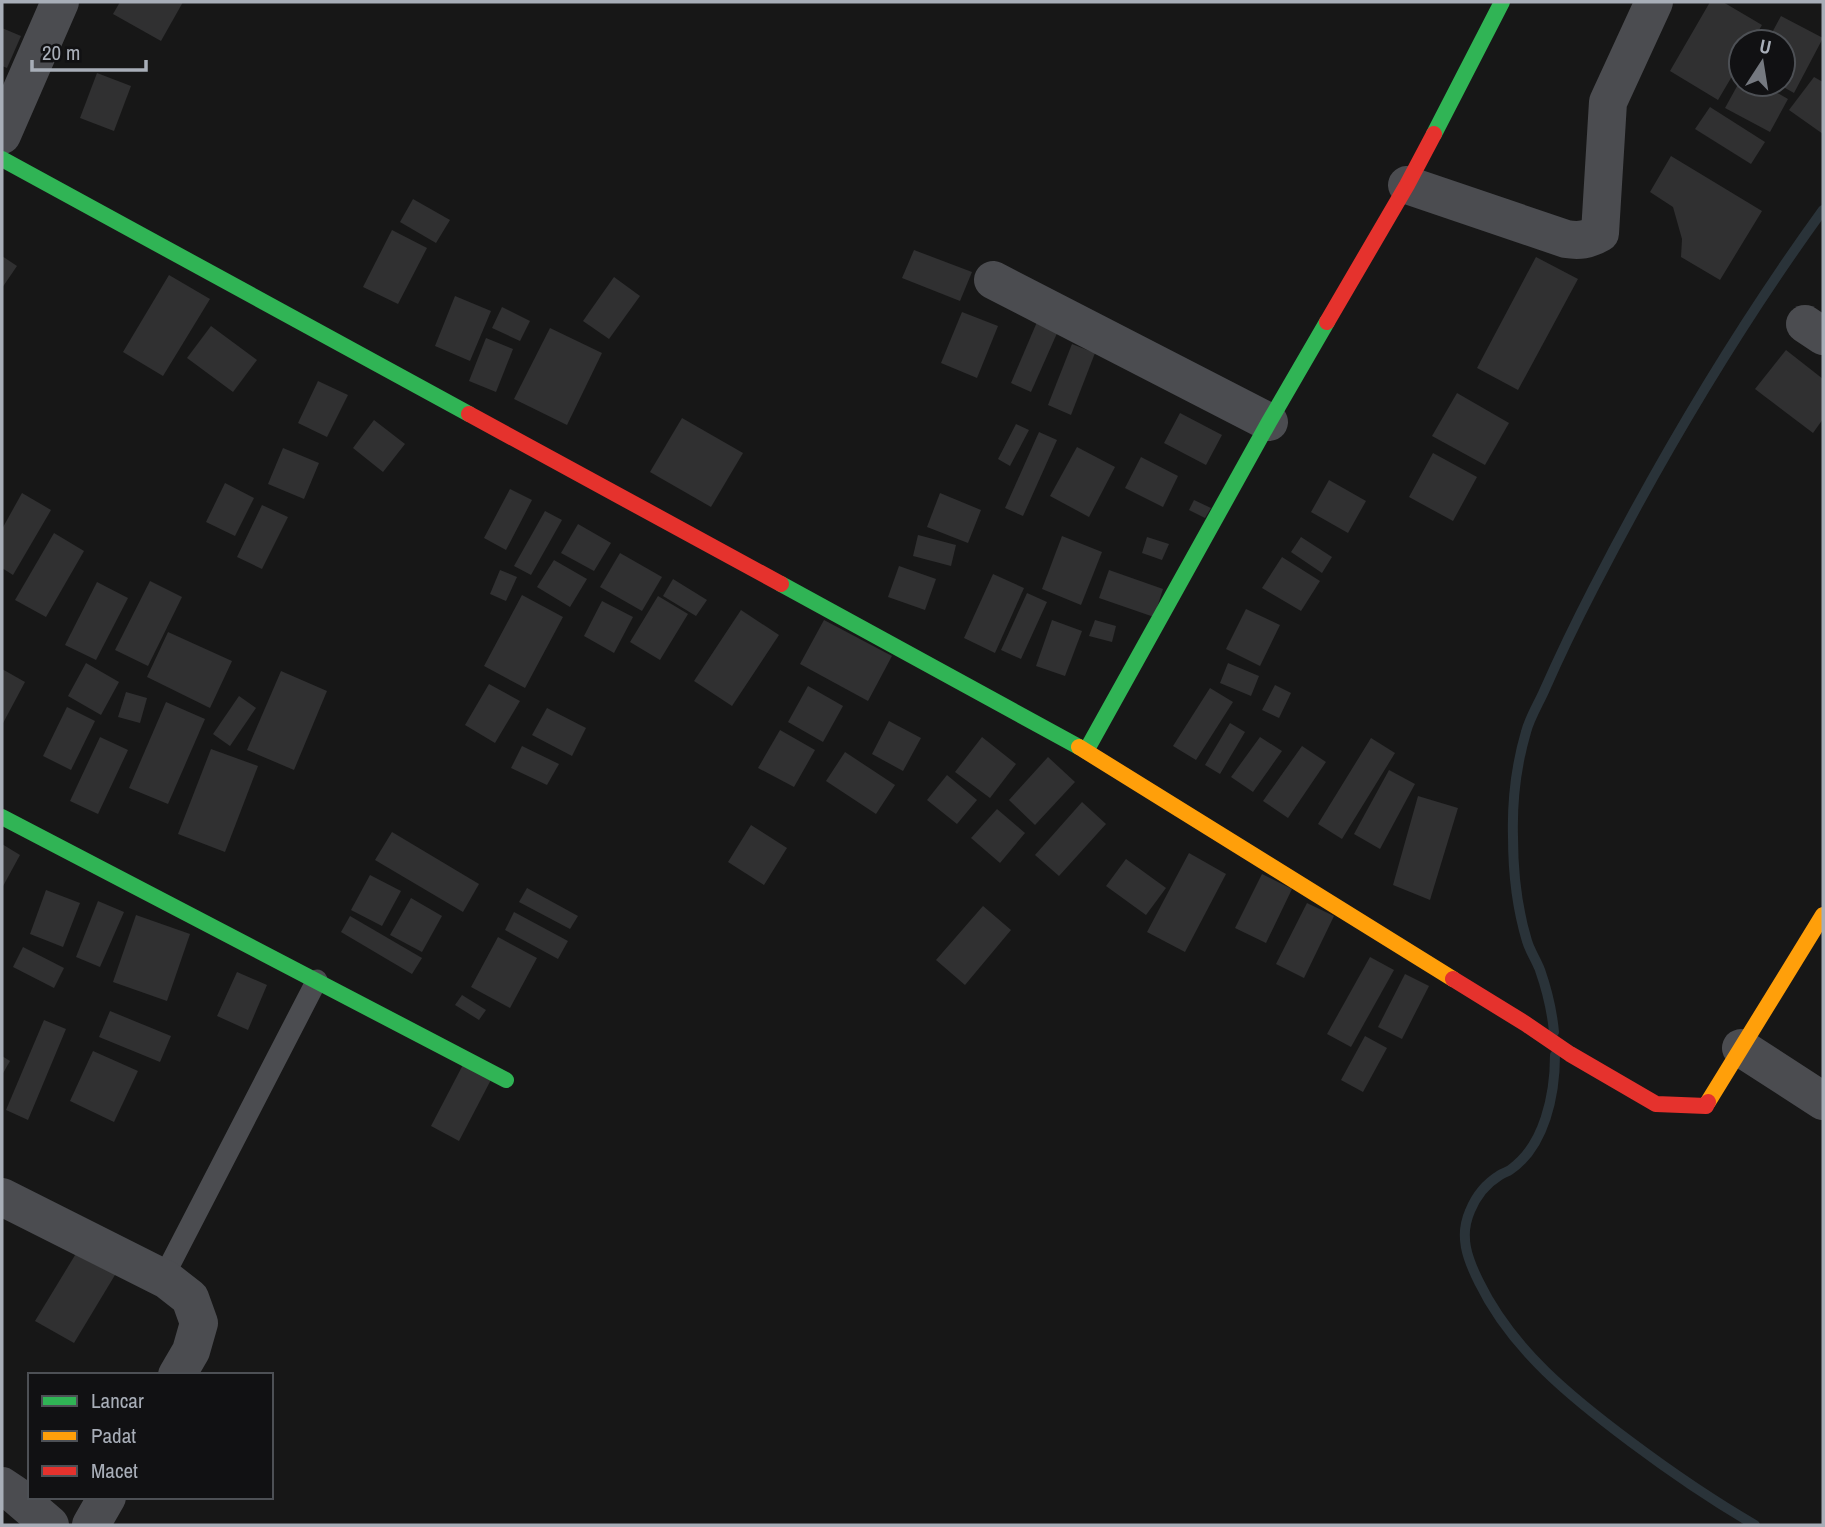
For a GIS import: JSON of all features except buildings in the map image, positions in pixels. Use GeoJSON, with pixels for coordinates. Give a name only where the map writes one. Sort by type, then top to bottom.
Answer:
{"type":"FeatureCollection","features":[{"type":"Feature","properties":{"kind":"street"},"geometry":{"type":"LineString","coordinates":[[2,135],[60,2]]}},
{"type":"Feature","properties":{"kind":"street"},"geometry":{"type":"LineString","coordinates":[[1086,751],[1269,422],[1407,185],[1502,2]]}},
{"type":"Feature","properties":{"kind":"street"},"geometry":{"type":"LineString","coordinates":[[1407,185],[1566,239],[1578,241],[1600,233],[1608,102],[1654,2]]}},
{"type":"Feature","properties":{"kind":"street"},"geometry":{"type":"LineString","coordinates":[[2,159],[1086,751],[1570,1054],[1656,1104],[1706,1106],[1823,915]]}},
{"type":"Feature","properties":{"kind":"street"},"geometry":{"type":"LineString","coordinates":[[993,280],[1269,422]]}},
{"type":"Feature","properties":{"kind":"street"},"geometry":{"type":"LineString","coordinates":[[2,817],[506,1080]]}},
{"type":"Feature","properties":{"kind":"street"},"geometry":{"type":"LineString","coordinates":[[1741,1048],[1823,1101]]}},
{"type":"Feature","properties":{"kind":"street"},"geometry":{"type":"LineString","coordinates":[[2,1197],[163,1278],[190,1298],[199,1324],[191,1351],[178,1373]]}},
{"type":"Feature","properties":{"kind":"street"},"geometry":{"type":"LineString","coordinates":[[2,1486],[50,1525]]}},
{"type":"Feature","properties":{"kind":"street"},"geometry":{"type":"LineString","coordinates":[[91,1525],[106,1499]]}},
{"type":"Feature","properties":{"kind":"lane"},"geometry":{"type":"LineString","coordinates":[[163,1278],[317,981]]}},
{"type":"Feature","properties":{"kind":"waterway"},"geometry":{"type":"LineString","coordinates":[[1554,1032],[1545,985],[1528,945],[1515,876],[1514,797],[1528,726],[1587,601],[1673,443],[1760,301],[1823,210]]}},
{"type":"Feature","properties":{"kind":"waterway"},"geometry":{"type":"LineString","coordinates":[[1555,1055],[1550,1102],[1540,1133],[1522,1160],[1482,1190],[1470,1211],[1465,1238],[1475,1273],[1508,1330],[1566,1390],[1661,1464],[1755,1525]]}},
{"type":"Feature","properties":{"kind":"traffic: fast"},"geometry":{"type":"LineString","coordinates":[[1434,134],[1502,2]]}},
{"type":"Feature","properties":{"kind":"traffic: fast"},"geometry":{"type":"LineString","coordinates":[[2,159],[469,414]]}},
{"type":"Feature","properties":{"kind":"traffic: fast"},"geometry":{"type":"LineString","coordinates":[[1086,751],[1327,322]]}},
{"type":"Feature","properties":{"kind":"traffic: fast"},"geometry":{"type":"LineString","coordinates":[[781,584],[1079,747]]}},
{"type":"Feature","properties":{"kind":"traffic: fast"},"geometry":{"type":"LineString","coordinates":[[2,817],[506,1080]]}},
{"type":"Feature","properties":{"kind":"traffic: slow"},"geometry":{"type":"LineString","coordinates":[[1079,747],[1453,979]]}},
{"type":"Feature","properties":{"kind":"traffic: slow"},"geometry":{"type":"LineString","coordinates":[[1708,1102],[1823,915]]}},
{"type":"Feature","properties":{"kind":"traffic: jam"},"geometry":{"type":"LineString","coordinates":[[1327,322],[1434,134]]}},
{"type":"Feature","properties":{"kind":"traffic: jam"},"geometry":{"type":"LineString","coordinates":[[469,414],[781,584]]}},
{"type":"Feature","properties":{"kind":"traffic: jam"},"geometry":{"type":"LineString","coordinates":[[1453,979],[1570,1054],[1656,1104],[1706,1106],[1708,1102]]}}]}
